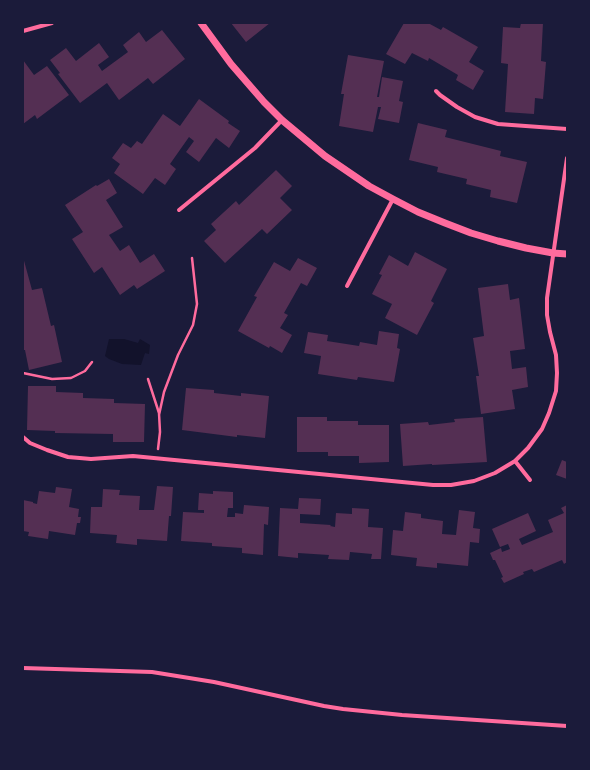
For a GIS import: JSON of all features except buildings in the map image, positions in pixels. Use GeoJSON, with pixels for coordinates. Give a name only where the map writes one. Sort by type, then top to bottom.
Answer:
{"type":"FeatureCollection","features":[{"type":"Feature","properties":{"kind":"street"},"geometry":{"type":"LineString","coordinates":[[23,31],[52,23]]}},
{"type":"Feature","properties":{"kind":"street"},"geometry":{"type":"LineString","coordinates":[[201,23],[231,64],[282,120],[336,164],[369,186],[437,220],[471,233],[526,248],[567,254]]}},
{"type":"Feature","properties":{"kind":"street"},"geometry":{"type":"LineString","coordinates":[[436,91],[457,107],[475,117],[498,124],[567,129]]}},
{"type":"Feature","properties":{"kind":"street"},"geometry":{"type":"LineString","coordinates":[[179,210],[255,148],[282,120]]}},
{"type":"Feature","properties":{"kind":"street"},"geometry":{"type":"LineString","coordinates":[[23,437],[30,443],[46,450],[68,457],[91,459],[132,456],[433,485],[451,485],[474,482],[495,473],[515,461],[528,448],[542,429],[550,414],[556,391],[556,355],[547,315],[547,298],[567,158]]}},
{"type":"Feature","properties":{"kind":"street"},"geometry":{"type":"LineString","coordinates":[[347,286],[393,199]]}},
{"type":"Feature","properties":{"kind":"street"},"geometry":{"type":"LineString","coordinates":[[515,461],[530,480]]}},
{"type":"Feature","properties":{"kind":"street"},"geometry":{"type":"LineString","coordinates":[[23,668],[152,672],[214,682],[344,709],[402,715],[567,726]]}},
{"type":"Feature","properties":{"kind":"path"},"geometry":{"type":"LineString","coordinates":[[159,415],[164,392],[178,355],[193,325],[197,304],[192,258]]}},
{"type":"Feature","properties":{"kind":"path"},"geometry":{"type":"LineString","coordinates":[[23,373],[52,380],[71,378],[85,371],[92,362]]}},
{"type":"Feature","properties":{"kind":"path"},"geometry":{"type":"LineString","coordinates":[[148,380],[159,415],[160,432],[157,455]]}},
{"type":"Feature","properties":{"kind":"shaded area"},"geometry":{"type":"Polygon","coordinates":[[[109,339],[124,339],[138,343],[140,339],[150,345],[149,354],[145,353],[141,365],[122,364],[105,356],[109,339]]]}}]}
